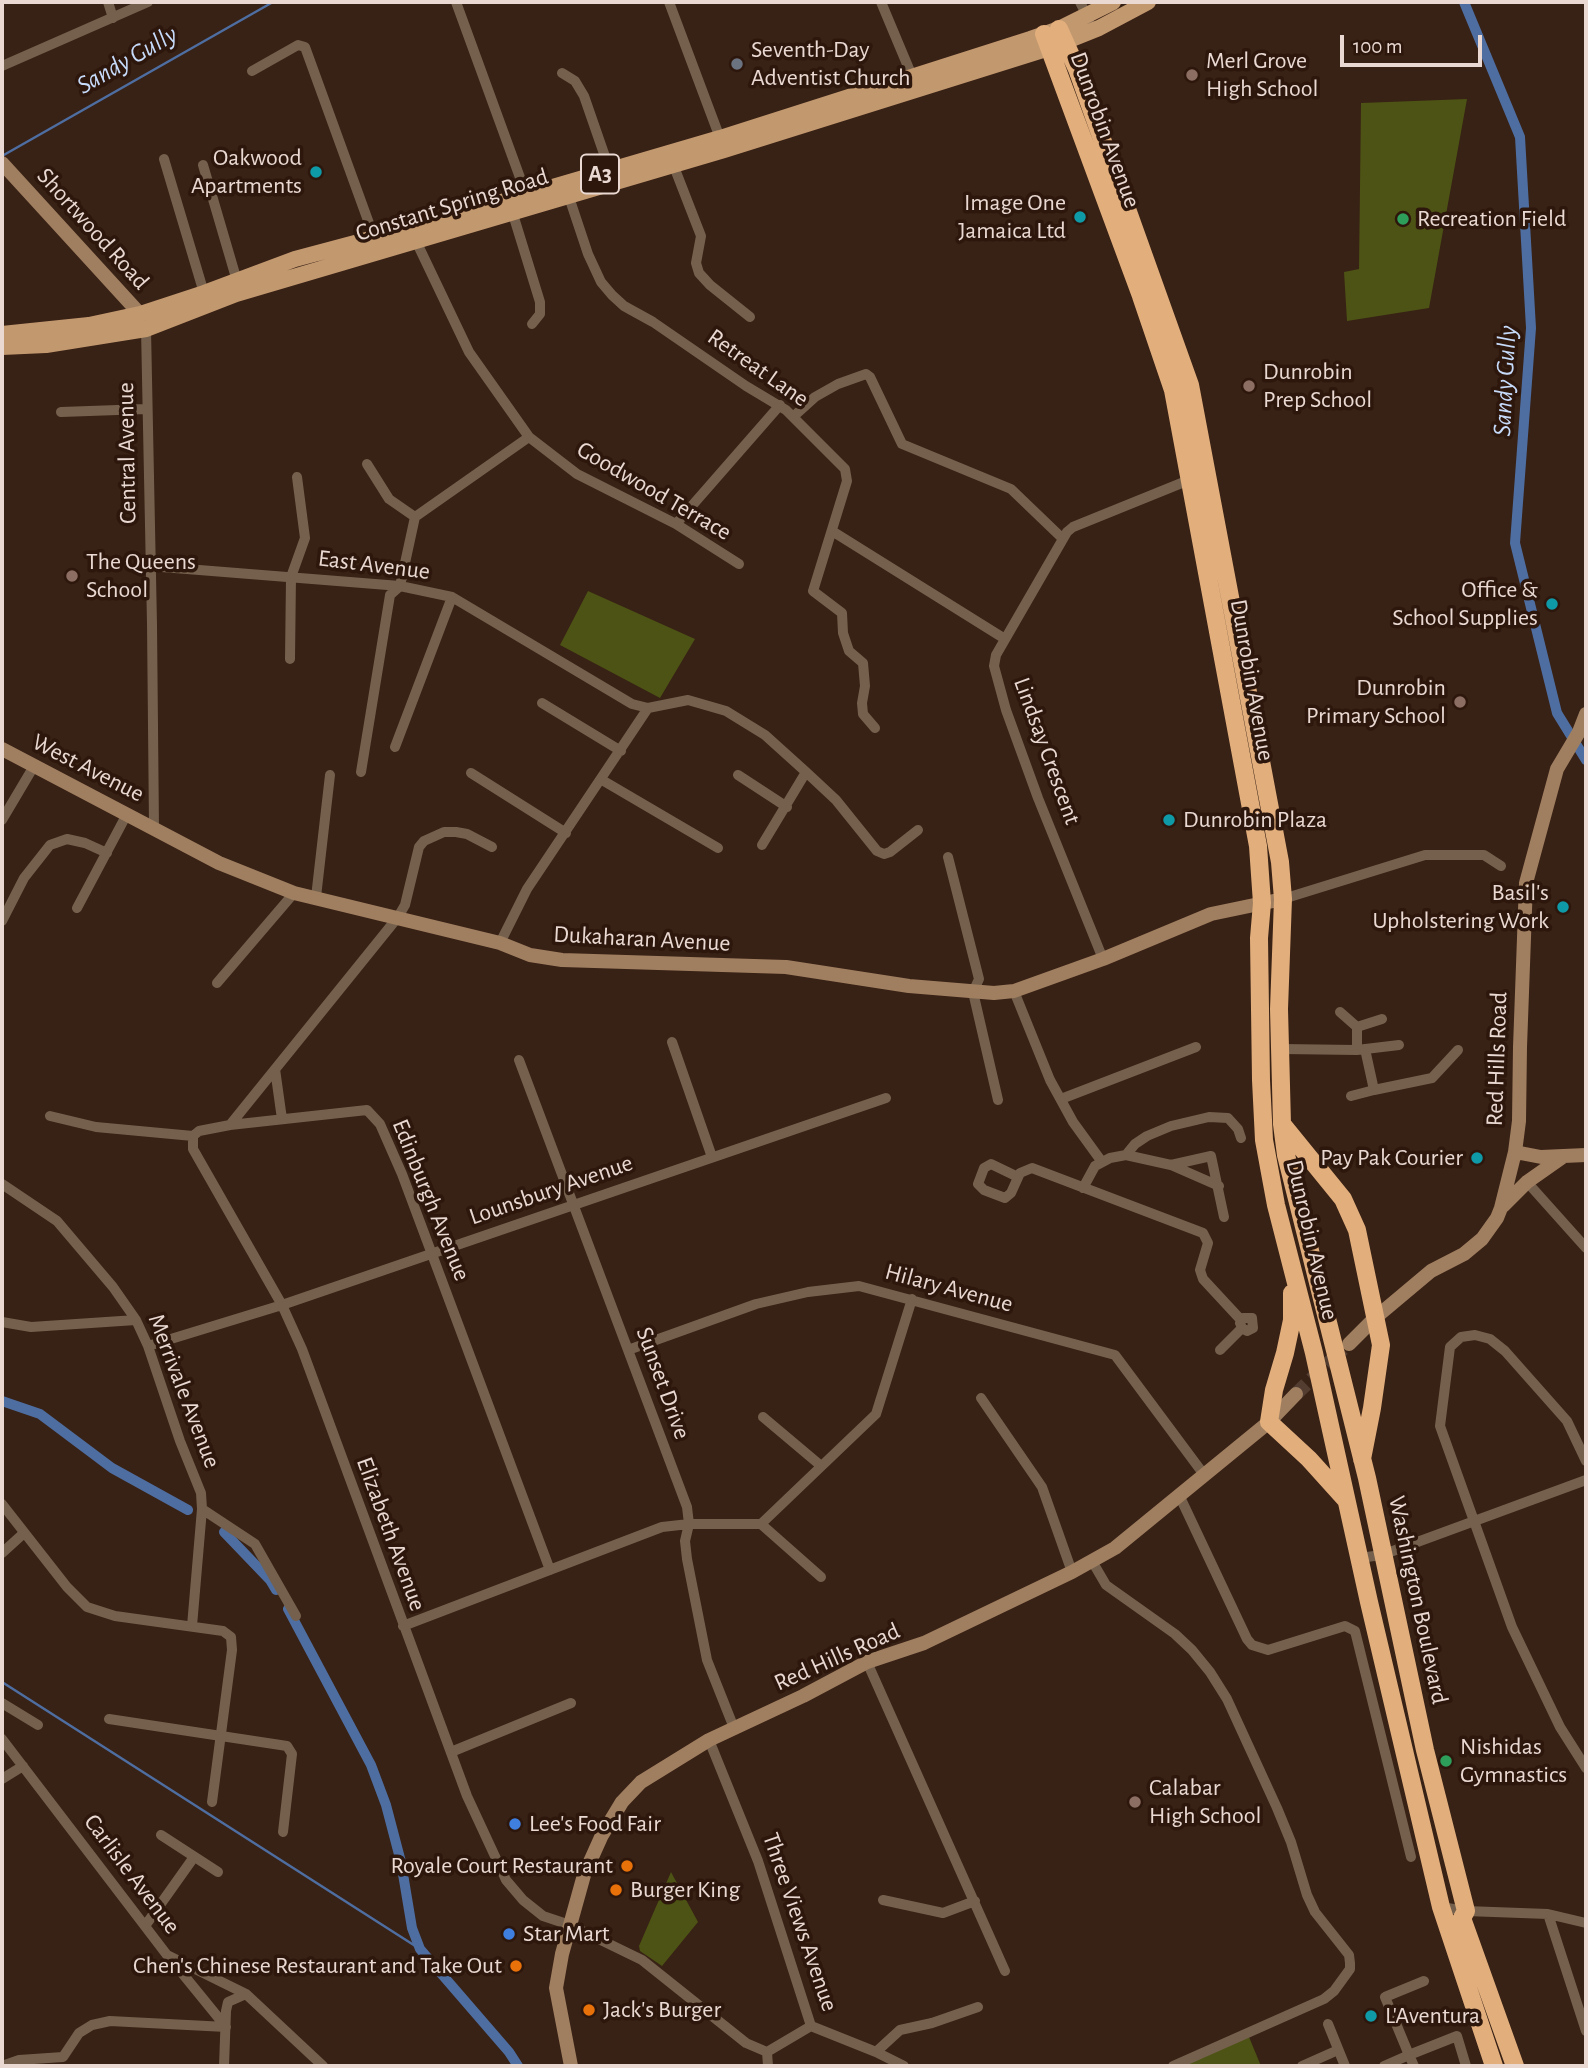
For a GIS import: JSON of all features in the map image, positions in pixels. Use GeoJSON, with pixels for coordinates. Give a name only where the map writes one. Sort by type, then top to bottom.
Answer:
{"type":"FeatureCollection","features":[{"type":"Feature","properties":{"kind":"highway","name":"Dunrobin Avenue"},"geometry":{"type":"LineString","coordinates":[[1054,38],[1076,69],[1190,385],[1199,478],[1258,846],[1262,903],[1259,938],[1264,1140],[1276,1205],[1314,1353]]}},
{"type":"Feature","properties":{"kind":"highway","name":"Dunrobin Avenue"},"geometry":{"type":"LineString","coordinates":[[1199,478],[1280,862],[1283,899],[1279,1009],[1282,1124],[1286,1155],[1341,1343]]}},
{"type":"Feature","properties":{"kind":"highway"},"geometry":{"type":"LineString","coordinates":[[1282,1124],[1343,1199],[1357,1230],[1381,1345],[1362,1461]]}},
{"type":"Feature","properties":{"kind":"highway"},"geometry":{"type":"LineString","coordinates":[[1291,1262],[1292,1320],[1274,1390],[1269,1422],[1293,1443],[1347,1501]]}},
{"type":"Feature","properties":{"kind":"highway","name":"Washington Boulevard"},"geometry":{"type":"LineString","coordinates":[[1341,1343],[1362,1461],[1424,1750],[1466,1911],[1462,1918],[1515,2066]]}},
{"type":"Feature","properties":{"kind":"highway","name":"Washington Boulevard"},"geometry":{"type":"LineString","coordinates":[[1314,1353],[1441,1907],[1494,2066]]}},
{"type":"Feature","properties":{"kind":"main road","name":"Constant Spring Road"},"geometry":{"type":"LineString","coordinates":[[2,334],[143,321],[416,241],[673,164],[1054,38],[1083,8],[1113,2]]}},
{"type":"Feature","properties":{"kind":"main road","name":"Constant Spring Road"},"geometry":{"type":"LineString","coordinates":[[2,347],[42,346],[97,339],[204,293],[295,259],[610,171],[912,76],[1094,30],[1148,2]]}},
{"type":"Feature","properties":{"kind":"main road","name":"Shortwood Road"},"geometry":{"type":"LineString","coordinates":[[2,163],[143,321]]}},
{"type":"Feature","properties":{"kind":"main road","name":"Red Hills Road"},"geometry":{"type":"LineString","coordinates":[[1341,1343],[1431,1271],[1464,1254],[1482,1239],[1497,1219],[1515,1152],[1519,1121],[1526,883],[1557,769],[1579,732],[1586,714]]}},
{"type":"Feature","properties":{"kind":"main road","name":"West Avenue"},"geometry":{"type":"LineString","coordinates":[[2,749],[154,828]]}},
{"type":"Feature","properties":{"kind":"main road","name":"Dukaharan Avenue"},"geometry":{"type":"LineString","coordinates":[[154,828],[219,863],[294,893],[500,943],[530,955],[562,960],[786,967],[909,986],[973,992],[1014,991],[1103,959]]}},
{"type":"Feature","properties":{"kind":"main road"},"geometry":{"type":"LineString","coordinates":[[1103,959],[1211,914],[1283,899]]}},
{"type":"Feature","properties":{"kind":"main road"},"geometry":{"type":"LineString","coordinates":[[1515,1152],[1530,1156],[1586,1155]]}},
{"type":"Feature","properties":{"kind":"main road"},"geometry":{"type":"LineString","coordinates":[[1527,1182],[1531,1173],[1530,1156]]}},
{"type":"Feature","properties":{"kind":"main road"},"geometry":{"type":"LineString","coordinates":[[1501,1208],[1527,1182],[1564,1156]]}},
{"type":"Feature","properties":{"kind":"main road"},"geometry":{"type":"LineString","coordinates":[[1509,1178],[1527,1182]]}},
{"type":"Feature","properties":{"kind":"main road","name":"Red Hills Road"},"geometry":{"type":"LineString","coordinates":[[571,2066],[556,1987],[570,1925],[584,1875],[601,1835],[622,1802],[642,1782],[709,1740],[803,1696],[867,1662],[924,1643],[1072,1572],[1115,1548],[1269,1422],[1296,1394]]}},
{"type":"Feature","properties":{"kind":"street"},"geometry":{"type":"LineString","coordinates":[[108,2],[113,18]]}},
{"type":"Feature","properties":{"kind":"street"},"geometry":{"type":"LineString","coordinates":[[2,66],[148,2]]}},
{"type":"Feature","properties":{"kind":"street"},"geometry":{"type":"LineString","coordinates":[[456,2],[526,194]]}},
{"type":"Feature","properties":{"kind":"street"},"geometry":{"type":"LineString","coordinates":[[669,2],[720,138]]}},
{"type":"Feature","properties":{"kind":"street"},"geometry":{"type":"LineString","coordinates":[[881,2],[912,76]]}},
{"type":"Feature","properties":{"kind":"street"},"geometry":{"type":"LineString","coordinates":[[1083,8],[1094,30]]}},
{"type":"Feature","properties":{"kind":"street"},"geometry":{"type":"LineString","coordinates":[[252,71],[298,45],[305,47],[374,237]]}},
{"type":"Feature","properties":{"kind":"street"},"geometry":{"type":"LineString","coordinates":[[562,74],[575,81],[584,96],[610,171]]}},
{"type":"Feature","properties":{"kind":"street"},"geometry":{"type":"LineString","coordinates":[[164,159],[204,293]]}},
{"type":"Feature","properties":{"kind":"street"},"geometry":{"type":"LineString","coordinates":[[673,164],[701,236],[696,262],[699,273],[750,317]]}},
{"type":"Feature","properties":{"kind":"street"},"geometry":{"type":"LineString","coordinates":[[203,165],[237,281]]}},
{"type":"Feature","properties":{"kind":"street","name":"Retreat Lane"},"geometry":{"type":"LineString","coordinates":[[568,194],[588,254],[601,282],[612,295],[624,306],[653,322],[746,386],[780,405],[845,469],[847,481],[832,531]]}},
{"type":"Feature","properties":{"kind":"street"},"geometry":{"type":"LineString","coordinates":[[512,211],[540,302],[540,314],[532,324]]}},
{"type":"Feature","properties":{"kind":"street","name":"Goodwood Terrace"},"geometry":{"type":"LineString","coordinates":[[416,241],[469,352],[529,437],[577,474],[676,524],[739,564]]}},
{"type":"Feature","properties":{"kind":"street","name":"Central Avenue"},"geometry":{"type":"LineString","coordinates":[[143,321],[152,624],[154,828]]}},
{"type":"Feature","properties":{"kind":"street"},"geometry":{"type":"LineString","coordinates":[[794,416],[816,397],[838,384],[866,374],[870,377],[902,444],[1011,489],[1062,538]]}},
{"type":"Feature","properties":{"kind":"street"},"geometry":{"type":"LineString","coordinates":[[676,524],[780,405]]}},
{"type":"Feature","properties":{"kind":"street"},"geometry":{"type":"LineString","coordinates":[[61,412],[146,409]]}},
{"type":"Feature","properties":{"kind":"street"},"geometry":{"type":"LineString","coordinates":[[361,772],[390,595],[400,586],[415,517],[529,437]]}},
{"type":"Feature","properties":{"kind":"street"},"geometry":{"type":"LineString","coordinates":[[367,464],[389,499],[415,517]]}},
{"type":"Feature","properties":{"kind":"street"},"geometry":{"type":"LineString","coordinates":[[290,659],[291,578],[305,538],[297,477]]}},
{"type":"Feature","properties":{"kind":"street","name":"Lindsay Crescent"},"geometry":{"type":"LineString","coordinates":[[1103,959],[1038,798],[996,676],[996,655],[1062,538],[1073,527],[1199,478]]}},
{"type":"Feature","properties":{"kind":"street"},"geometry":{"type":"LineString","coordinates":[[875,728],[863,714],[863,663],[849,651],[842,612],[813,592],[832,531],[1005,639]]}},
{"type":"Feature","properties":{"kind":"street","name":"East Avenue"},"geometry":{"type":"LineString","coordinates":[[149,566],[400,586],[452,597],[632,704],[648,708]]}},
{"type":"Feature","properties":{"kind":"street"},"geometry":{"type":"LineString","coordinates":[[395,747],[452,597]]}},
{"type":"Feature","properties":{"kind":"street"},"geometry":{"type":"LineString","coordinates":[[500,943],[527,889],[648,708],[688,700],[726,711],[765,735],[836,800],[877,852],[890,852],[918,830]]}},
{"type":"Feature","properties":{"kind":"street"},"geometry":{"type":"LineString","coordinates":[[542,703],[621,751]]}},
{"type":"Feature","properties":{"kind":"street"},"geometry":{"type":"LineString","coordinates":[[2,820],[34,766]]}},
{"type":"Feature","properties":{"kind":"street"},"geometry":{"type":"LineString","coordinates":[[762,845],[806,772]]}},
{"type":"Feature","properties":{"kind":"street"},"geometry":{"type":"LineString","coordinates":[[471,773],[566,833]]}},
{"type":"Feature","properties":{"kind":"street"},"geometry":{"type":"LineString","coordinates":[[316,897],[330,775]]}},
{"type":"Feature","properties":{"kind":"street"},"geometry":{"type":"LineString","coordinates":[[738,775],[787,807]]}},
{"type":"Feature","properties":{"kind":"street"},"geometry":{"type":"LineString","coordinates":[[602,780],[718,848]]}},
{"type":"Feature","properties":{"kind":"street"},"geometry":{"type":"LineString","coordinates":[[78,908],[127,814]]}},
{"type":"Feature","properties":{"kind":"street"},"geometry":{"type":"LineString","coordinates":[[230,1125],[398,917],[405,905],[419,847],[424,841],[444,832],[456,832],[467,834],[492,847]]}},
{"type":"Feature","properties":{"kind":"street"},"geometry":{"type":"LineString","coordinates":[[2,921],[24,878],[50,845],[67,839],[85,843],[107,853]]}},
{"type":"Feature","properties":{"kind":"street"},"geometry":{"type":"LineString","coordinates":[[1283,899],[1424,855],[1484,855],[1501,866]]}},
{"type":"Feature","properties":{"kind":"street"},"geometry":{"type":"LineString","coordinates":[[948,857],[979,979],[973,992],[998,1100]]}},
{"type":"Feature","properties":{"kind":"street"},"geometry":{"type":"LineString","coordinates":[[217,983],[294,893]]}},
{"type":"Feature","properties":{"kind":"street"},"geometry":{"type":"LineString","coordinates":[[1014,991],[1060,1099],[1087,1144],[1102,1162]]}},
{"type":"Feature","properties":{"kind":"street"},"geometry":{"type":"LineString","coordinates":[[1340,1012],[1357,1027],[1374,1090]]}},
{"type":"Feature","properties":{"kind":"street"},"geometry":{"type":"LineString","coordinates":[[1357,1027],[1381,1018]]}},
{"type":"Feature","properties":{"kind":"street"},"geometry":{"type":"LineString","coordinates":[[672,1042],[712,1157]]}},
{"type":"Feature","properties":{"kind":"street"},"geometry":{"type":"LineString","coordinates":[[1282,1049],[1361,1049],[1399,1045]]}},
{"type":"Feature","properties":{"kind":"street"},"geometry":{"type":"LineString","coordinates":[[1060,1099],[1196,1047]]}},
{"type":"Feature","properties":{"kind":"street"},"geometry":{"type":"LineString","coordinates":[[1351,1096],[1432,1078],[1458,1050]]}},
{"type":"Feature","properties":{"kind":"street","name":"Sunset Drive"},"geometry":{"type":"LineString","coordinates":[[519,1060],[687,1507],[687,1559],[707,1660],[734,1728]]}},
{"type":"Feature","properties":{"kind":"street"},"geometry":{"type":"LineString","coordinates":[[275,1069],[282,1119]]}},
{"type":"Feature","properties":{"kind":"street","name":"Lounsbury Avenue"},"geometry":{"type":"LineString","coordinates":[[148,1346],[282,1305],[886,1098]]}},
{"type":"Feature","properties":{"kind":"street","name":"Edinburgh Avenue"},"geometry":{"type":"LineString","coordinates":[[50,1116],[96,1126],[194,1136],[199,1131],[230,1125],[367,1110],[380,1124],[550,1570]]}},
{"type":"Feature","properties":{"kind":"street"},"geometry":{"type":"LineString","coordinates":[[1126,1156],[1135,1144],[1147,1136],[1171,1126],[1209,1117],[1228,1118],[1238,1129],[1241,1138]]}},
{"type":"Feature","properties":{"kind":"street","name":"Elizabeth Avenue"},"geometry":{"type":"LineString","coordinates":[[194,1136],[193,1149],[282,1305],[302,1349],[451,1752],[482,1830],[506,1880],[523,1900],[543,1916],[570,1925],[642,1960],[746,2043],[767,2052]]}},
{"type":"Feature","properties":{"kind":"street"},"geometry":{"type":"LineString","coordinates":[[1083,1188],[1089,1174],[1102,1162],[1126,1156],[1171,1165],[1219,1186]]}},
{"type":"Feature","properties":{"kind":"street"},"geometry":{"type":"LineString","coordinates":[[1171,1165],[1211,1156],[1224,1217]]}},
{"type":"Feature","properties":{"kind":"street"},"geometry":{"type":"LineString","coordinates":[[1018,1177],[1023,1170],[1032,1168],[1206,1235],[1208,1243],[1201,1274],[1241,1324],[1220,1350]]}},
{"type":"Feature","properties":{"kind":"street"},"geometry":{"type":"LineString","coordinates":[[1527,1182],[1586,1248]]}},
{"type":"Feature","properties":{"kind":"street","name":"Merrivale Avenue"},"geometry":{"type":"LineString","coordinates":[[2,1184],[57,1221],[113,1287],[136,1320],[148,1346],[180,1441],[201,1493],[192,1626]]}},
{"type":"Feature","properties":{"kind":"street","name":"Hilary Avenue"},"geometry":{"type":"LineString","coordinates":[[628,1350],[756,1304],[808,1292],[859,1286],[1115,1356],[1205,1476]]}},
{"type":"Feature","properties":{"kind":"street"},"geometry":{"type":"LineString","coordinates":[[761,1524],[876,1414],[912,1299]]}},
{"type":"Feature","properties":{"kind":"street"},"geometry":{"type":"LineString","coordinates":[[2,1322],[31,1326],[136,1320]]}},
{"type":"Feature","properties":{"kind":"street"},"geometry":{"type":"LineString","coordinates":[[1586,1461],[1567,1421],[1490,1339],[1475,1335],[1461,1337],[1450,1347],[1440,1426],[1512,1628],[1560,1727],[1586,1768]]}},
{"type":"Feature","properties":{"kind":"street"},"geometry":{"type":"LineString","coordinates":[[981,1398],[1042,1487],[1072,1572]]}},
{"type":"Feature","properties":{"kind":"street"},"geometry":{"type":"LineString","coordinates":[[763,1417],[820,1465]]}},
{"type":"Feature","properties":{"kind":"street"},"geometry":{"type":"LineString","coordinates":[[1359,1558],[1382,1555],[1586,1480]]}},
{"type":"Feature","properties":{"kind":"street"},"geometry":{"type":"LineString","coordinates":[[1180,1497],[1252,1645],[1268,1650],[1345,1626],[1352,1628],[1356,1634],[1412,1857]]}},
{"type":"Feature","properties":{"kind":"street"},"geometry":{"type":"LineString","coordinates":[[2,1504],[67,1587],[87,1606],[115,1616],[223,1631],[231,1637],[232,1650],[212,1802]]}},
{"type":"Feature","properties":{"kind":"street"},"geometry":{"type":"LineString","coordinates":[[202,1509],[255,1544],[296,1616]]}},
{"type":"Feature","properties":{"kind":"street"},"geometry":{"type":"LineString","coordinates":[[403,1626],[662,1527],[689,1524],[761,1524],[821,1577]]}},
{"type":"Feature","properties":{"kind":"street"},"geometry":{"type":"LineString","coordinates":[[2,1553],[24,1532]]}},
{"type":"Feature","properties":{"kind":"street"},"geometry":{"type":"LineString","coordinates":[[1091,1561],[1106,1585],[1175,1634],[1210,1672],[1227,1699],[1287,1831],[1315,1912],[1349,1955],[1350,1969],[1334,1991],[1324,1999],[1173,2066]]}},
{"type":"Feature","properties":{"kind":"street"},"geometry":{"type":"LineString","coordinates":[[867,1662],[1005,1971]]}},
{"type":"Feature","properties":{"kind":"street"},"geometry":{"type":"LineString","coordinates":[[2,1703],[38,1725]]}},
{"type":"Feature","properties":{"kind":"street"},"geometry":{"type":"LineString","coordinates":[[451,1752],[571,1703]]}},
{"type":"Feature","properties":{"kind":"street"},"geometry":{"type":"LineString","coordinates":[[109,1719],[285,1745],[290,1748],[292,1754],[283,1832]]}},
{"type":"Feature","properties":{"kind":"street","name":"Carlisle Avenue"},"geometry":{"type":"LineString","coordinates":[[2,1738],[167,1955],[246,1994],[323,2066]]}},
{"type":"Feature","properties":{"kind":"street","name":"Three Views Avenue"},"geometry":{"type":"LineString","coordinates":[[709,1740],[758,1861],[811,2026],[904,2066]]}},
{"type":"Feature","properties":{"kind":"street"},"geometry":{"type":"LineString","coordinates":[[2,1779],[23,1766]]}},
{"type":"Feature","properties":{"kind":"street"},"geometry":{"type":"LineString","coordinates":[[161,1835],[218,1872]]}},
{"type":"Feature","properties":{"kind":"street"},"geometry":{"type":"LineString","coordinates":[[145,1926],[194,1857]]}},
{"type":"Feature","properties":{"kind":"street"},"geometry":{"type":"LineString","coordinates":[[883,1900],[943,1913],[975,1901]]}},
{"type":"Feature","properties":{"kind":"street"},"geometry":{"type":"LineString","coordinates":[[1441,1907],[1466,1911],[1548,1914],[1586,1923]]}},
{"type":"Feature","properties":{"kind":"street"},"geometry":{"type":"LineString","coordinates":[[1548,1914],[1586,2031]]}},
{"type":"Feature","properties":{"kind":"street"},"geometry":{"type":"LineString","coordinates":[[167,1955],[226,2027]]}},
{"type":"Feature","properties":{"kind":"street"},"geometry":{"type":"LineString","coordinates":[[1414,2066],[1385,1997],[1424,1981]]}},
{"type":"Feature","properties":{"kind":"street"},"geometry":{"type":"LineString","coordinates":[[224,2066],[228,2002],[246,1994]]}},
{"type":"Feature","properties":{"kind":"street"},"geometry":{"type":"LineString","coordinates":[[876,2052],[900,2030],[932,2023],[978,2007]]}},
{"type":"Feature","properties":{"kind":"street"},"geometry":{"type":"LineString","coordinates":[[2,2066],[19,2060],[62,2061],[79,2033],[92,2025],[110,2021],[226,2027]]}},
{"type":"Feature","properties":{"kind":"street"},"geometry":{"type":"LineString","coordinates":[[1328,2024],[1345,2066]]}},
{"type":"Feature","properties":{"kind":"street"},"geometry":{"type":"LineString","coordinates":[[768,2066],[767,2052],[811,2026]]}},
{"type":"Feature","properties":{"kind":"street"},"geometry":{"type":"LineString","coordinates":[[1384,2066],[1457,2036],[1466,2066]]}},
{"type":"Feature","properties":{"kind":"street"},"geometry":{"type":"LineString","coordinates":[[1302,2066],[1338,2050]]}},
{"type":"Feature","properties":{"kind":"green space","name":"Recreation Field"},"geometry":{"type":"Polygon","coordinates":[[[1467,99],[1429,308],[1347,321],[1344,272],[1359,269],[1361,103],[1467,99]]]}},
{"type":"Feature","properties":{"kind":"green space"},"geometry":{"type":"Polygon","coordinates":[[[588,591],[695,639],[660,698],[560,645],[588,591]]]}},
{"type":"Feature","properties":{"kind":"green space"},"geometry":{"type":"Polygon","coordinates":[[[671,1872],[698,1922],[662,1966],[640,1951],[639,1946],[671,1872]]]}},
{"type":"Feature","properties":{"kind":"green space"},"geometry":{"type":"Polygon","coordinates":[[[1249,2037],[1261,2066],[1176,2066],[1249,2037]]]}},
{"type":"Feature","properties":{"kind":"waterway","name":"Sandy Gully"},"geometry":{"type":"LineString","coordinates":[[2,156],[273,2]]}},
{"type":"Feature","properties":{"kind":"waterway","name":"Sandy Gully"},"geometry":{"type":"LineString","coordinates":[[1464,2],[1520,137],[1531,328],[1515,543],[1557,713],[1586,760]]}},
{"type":"Feature","properties":{"kind":"waterway"},"geometry":{"type":"LineString","coordinates":[[2,1401],[40,1414],[112,1468],[188,1510]]}},
{"type":"Feature","properties":{"kind":"waterway"},"geometry":{"type":"LineString","coordinates":[[224,1532],[270,1580],[276,1590]]}},
{"type":"Feature","properties":{"kind":"waterway"},"geometry":{"type":"LineString","coordinates":[[288,1609],[371,1765],[386,1805],[401,1862],[412,1928],[420,1949],[518,2066]]}},
{"type":"Feature","properties":{"kind":"waterway"},"geometry":{"type":"LineString","coordinates":[[2,1682],[420,1949]]}},
{"type":"Feature","properties":{"kind":"tunnel"},"geometry":{"type":"LineString","coordinates":[[1296,1394],[1343,1349]]}},
{"type":"Feature","properties":{"kind":"place","name":"Seventh-Day Adventist Church"},"geometry":{"type":"Point","coordinates":[737,64]}},
{"type":"Feature","properties":{"kind":"place","name":"Merl Grove High School"},"geometry":{"type":"Point","coordinates":[1192,75]}},
{"type":"Feature","properties":{"kind":"place","name":"Oakwood Apartments"},"geometry":{"type":"Point","coordinates":[316,172]}},
{"type":"Feature","properties":{"kind":"place","name":"Image One Jamaica Ltd"},"geometry":{"type":"Point","coordinates":[1080,217]}},
{"type":"Feature","properties":{"kind":"place","name":"Recreation Field"},"geometry":{"type":"Point","coordinates":[1403,219]}},
{"type":"Feature","properties":{"kind":"place","name":"Dunrobin Prep School"},"geometry":{"type":"Point","coordinates":[1249,386]}},
{"type":"Feature","properties":{"kind":"place","name":"The Queens School"},"geometry":{"type":"Point","coordinates":[72,576]}},
{"type":"Feature","properties":{"kind":"place","name":"Office & School Supplies"},"geometry":{"type":"Point","coordinates":[1552,604]}},
{"type":"Feature","properties":{"kind":"place","name":"Dunrobin Primary School"},"geometry":{"type":"Point","coordinates":[1460,702]}},
{"type":"Feature","properties":{"kind":"place","name":"Dunrobin Plaza"},"geometry":{"type":"Point","coordinates":[1169,820]}},
{"type":"Feature","properties":{"kind":"place","name":"Basil's Upholstering Work"},"geometry":{"type":"Point","coordinates":[1563,907]}},
{"type":"Feature","properties":{"kind":"place","name":"Pay Pak Courier"},"geometry":{"type":"Point","coordinates":[1477,1158]}},
{"type":"Feature","properties":{"kind":"place","name":"Nishidas Gymnastics"},"geometry":{"type":"Point","coordinates":[1446,1761]}},
{"type":"Feature","properties":{"kind":"place","name":"Calabar High School"},"geometry":{"type":"Point","coordinates":[1135,1802]}},
{"type":"Feature","properties":{"kind":"place","name":"Lee's Food Fair"},"geometry":{"type":"Point","coordinates":[515,1824]}},
{"type":"Feature","properties":{"kind":"place","name":"Royale Court Restaurant"},"geometry":{"type":"Point","coordinates":[627,1866]}},
{"type":"Feature","properties":{"kind":"place","name":"Burger King"},"geometry":{"type":"Point","coordinates":[616,1890]}},
{"type":"Feature","properties":{"kind":"place","name":"Star Mart"},"geometry":{"type":"Point","coordinates":[509,1934]}},
{"type":"Feature","properties":{"kind":"place","name":"Chen's Chinese Restaurant and Take Out"},"geometry":{"type":"Point","coordinates":[516,1966]}},
{"type":"Feature","properties":{"kind":"place","name":"Jack's Burger"},"geometry":{"type":"Point","coordinates":[589,2010]}},
{"type":"Feature","properties":{"kind":"place","name":"L'Aventura"},"geometry":{"type":"Point","coordinates":[1371,2016]}}]}
